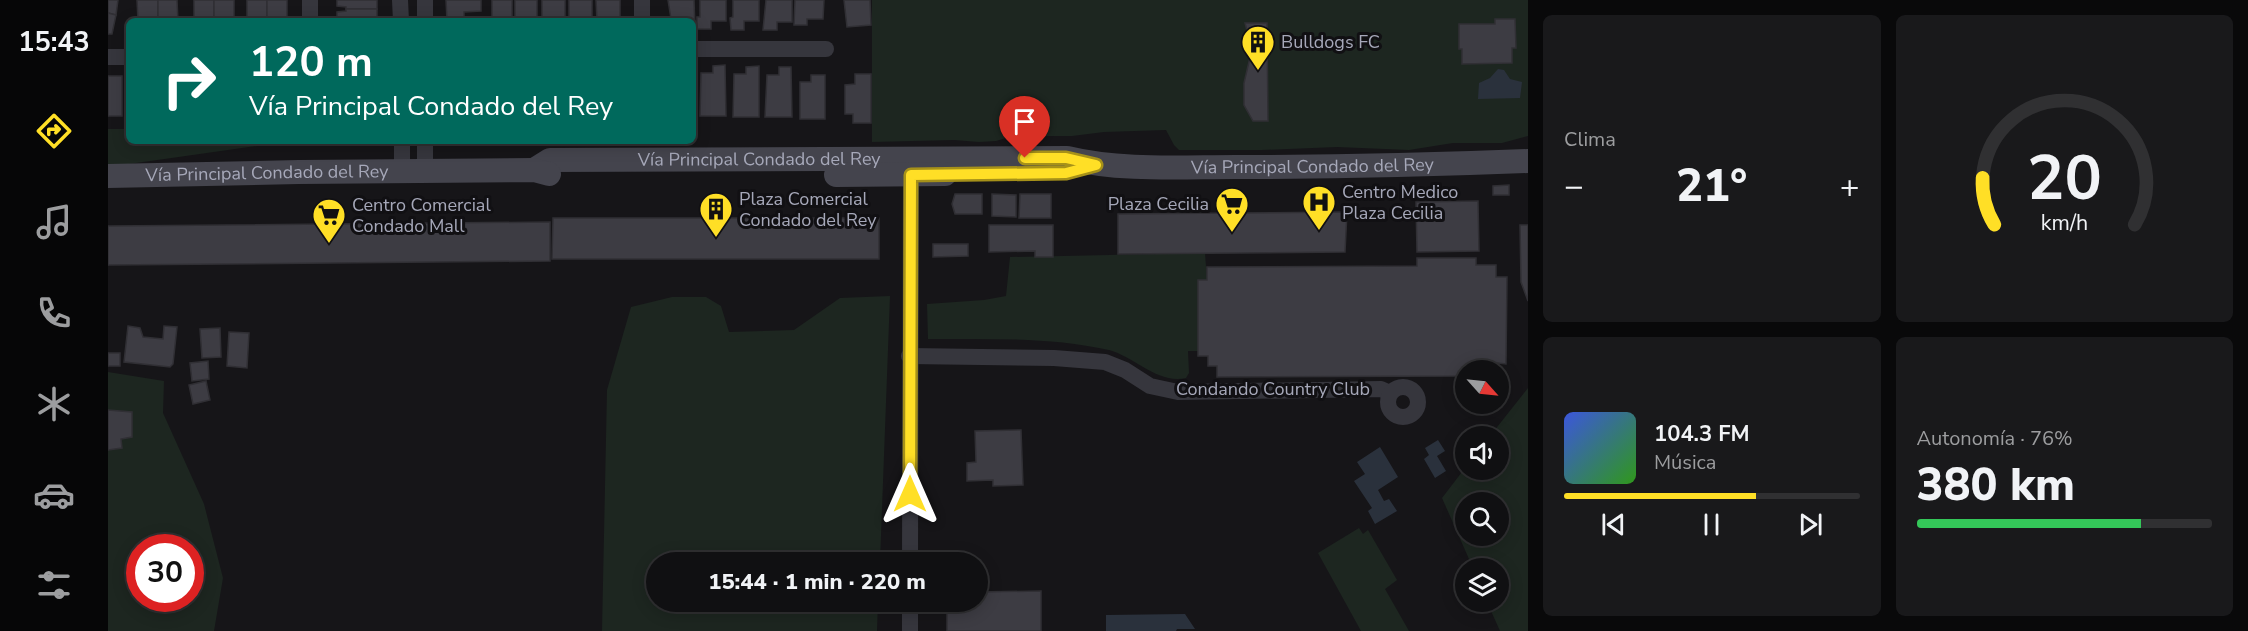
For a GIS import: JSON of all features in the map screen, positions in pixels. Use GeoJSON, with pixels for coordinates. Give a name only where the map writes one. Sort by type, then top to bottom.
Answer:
{"type":"FeatureCollection","features":[{"type":"Feature","properties":{"kind":"street"},"geometry":{"type":"LineString","coordinates":[[310,0],[310,18]]}},
{"type":"Feature","properties":{"kind":"street"},"geometry":{"type":"LineString","coordinates":[[400,0],[401,18]]}},
{"type":"Feature","properties":{"kind":"street"},"geometry":{"type":"LineString","coordinates":[[425,0],[425,18]]}},
{"type":"Feature","properties":{"kind":"street"},"geometry":{"type":"LineString","coordinates":[[642,0],[642,18]]}},
{"type":"Feature","properties":{"kind":"street"},"geometry":{"type":"LineString","coordinates":[[696,49],[826,49]]}},
{"type":"Feature","properties":{"kind":"street"},"geometry":{"type":"LineString","coordinates":[[108,57],[126,57]]}},
{"type":"Feature","properties":{"kind":"street"},"geometry":{"type":"LineString","coordinates":[[403,144],[414,171]]}},
{"type":"Feature","properties":{"kind":"street"},"geometry":{"type":"LineString","coordinates":[[414,171],[424,144]]}},
{"type":"Feature","properties":{"kind":"street","name":"Vía Principal Condado del Rey"},"geometry":{"type":"LineString","coordinates":[[108,176],[534,170],[550,175],[912,164],[1066,173],[1096,165],[1352,167],[1528,161]]}},
{"type":"Feature","properties":{"kind":"street"},"geometry":{"type":"LineString","coordinates":[[910,552],[909,356],[912,164]]}},
{"type":"Feature","properties":{"kind":"street","name":"Condando Country Club"},"geometry":{"type":"LineString","coordinates":[[909,356],[1054,358],[1105,362],[1125,370],[1150,386],[1178,392],[1381,388],[1390,393]]}},
{"type":"Feature","properties":{"kind":"street"},"geometry":{"type":"LineString","coordinates":[[910,612],[910,631]]}},
{"type":"Feature","properties":{"kind":"shaded area"},"geometry":{"type":"Polygon","coordinates":[[[872,0],[1528,0],[1528,136],[1502,143],[1453,143],[1409,150],[1337,147],[1179,150],[1166,130],[1104,132],[1072,136],[1012,136],[996,141],[979,142],[954,140],[872,142],[872,0]]]}},
{"type":"Feature","properties":{"kind":"shaded area"},"geometry":{"type":"Polygon","coordinates":[[[1498,69],[1504,70],[1510,79],[1522,82],[1520,98],[1478,99],[1479,83],[1490,78],[1498,69]]]}},
{"type":"Feature","properties":{"kind":"shaded area"},"geometry":{"type":"Polygon","coordinates":[[[108,129],[126,129],[126,144],[271,144],[108,167],[108,129]]]}},
{"type":"Feature","properties":{"kind":"shaded area"},"geometry":{"type":"Polygon","coordinates":[[[271,144],[365,144],[362,145],[271,144]]]}},
{"type":"Feature","properties":{"kind":"shaded area"},"geometry":{"type":"Polygon","coordinates":[[[1205,253],[1207,280],[1198,280],[1198,351],[1188,351],[1189,373],[1186,378],[1176,379],[1156,374],[1118,353],[1087,346],[1019,340],[928,339],[927,304],[1006,296],[1010,257],[1205,253]]]}},
{"type":"Feature","properties":{"kind":"shaded area"},"geometry":{"type":"Polygon","coordinates":[[[890,296],[880,552],[646,552],[646,612],[878,612],[877,631],[602,631],[607,390],[631,307],[672,297],[706,297],[721,306],[729,332],[794,330],[840,298],[890,296]]]}},
{"type":"Feature","properties":{"kind":"shaded area"},"geometry":{"type":"Polygon","coordinates":[[[108,372],[164,381],[163,413],[204,504],[223,578],[214,631],[108,631],[108,372]]]}},
{"type":"Feature","properties":{"kind":"shaded area"},"geometry":{"type":"Polygon","coordinates":[[[1528,388],[1528,631],[1500,631],[1491,612],[1509,612],[1509,558],[1469,558],[1463,546],[1509,546],[1509,492],[1455,492],[1455,527],[1442,498],[1456,480],[1509,480],[1509,426],[1498,426],[1528,388]]]}},
{"type":"Feature","properties":{"kind":"shaded area"},"geometry":{"type":"Polygon","coordinates":[[[1438,440],[1445,451],[1437,456],[1446,471],[1435,478],[1424,459],[1429,455],[1425,448],[1438,440]]]}},
{"type":"Feature","properties":{"kind":"shaded area"},"geometry":{"type":"Polygon","coordinates":[[[1380,447],[1398,477],[1378,490],[1384,501],[1389,499],[1397,511],[1375,524],[1368,511],[1372,508],[1354,481],[1365,474],[1357,462],[1380,447]]]}},
{"type":"Feature","properties":{"kind":"shaded area"},"geometry":{"type":"Polygon","coordinates":[[[1359,528],[1363,534],[1368,530],[1397,580],[1385,589],[1409,631],[1361,631],[1318,553],[1359,528]]]}},
{"type":"Feature","properties":{"kind":"shaded area"},"geometry":{"type":"Polygon","coordinates":[[[1185,614],[1195,629],[1106,631],[1106,615],[1185,614]]]}},
{"type":"Feature","properties":{"kind":"building"},"geometry":{"type":"Polygon","coordinates":[[[108,0],[118,0],[116,15],[108,13],[108,0]]]}},
{"type":"Feature","properties":{"kind":"building"},"geometry":{"type":"Polygon","coordinates":[[[137,0],[158,0],[158,18],[138,18],[137,0]]]}},
{"type":"Feature","properties":{"kind":"building"},"geometry":{"type":"Polygon","coordinates":[[[158,0],[177,0],[178,18],[158,18],[158,0]]]}},
{"type":"Feature","properties":{"kind":"building"},"geometry":{"type":"Polygon","coordinates":[[[194,0],[214,0],[214,18],[194,18],[194,0]]]}},
{"type":"Feature","properties":{"kind":"building"},"geometry":{"type":"Polygon","coordinates":[[[214,0],[234,0],[234,18],[214,18],[214,0]]]}},
{"type":"Feature","properties":{"kind":"building"},"geometry":{"type":"Polygon","coordinates":[[[247,0],[267,0],[267,18],[247,18],[247,0]]]}},
{"type":"Feature","properties":{"kind":"building"},"geometry":{"type":"Polygon","coordinates":[[[267,0],[287,0],[287,18],[267,18],[267,0]]]}},
{"type":"Feature","properties":{"kind":"building"},"geometry":{"type":"Polygon","coordinates":[[[337,0],[377,0],[377,9],[346,9],[346,7],[337,6],[337,0]]]}},
{"type":"Feature","properties":{"kind":"building"},"geometry":{"type":"Polygon","coordinates":[[[446,0],[481,0],[481,11],[464,12],[464,18],[447,18],[446,0]]]}},
{"type":"Feature","properties":{"kind":"building"},"geometry":{"type":"Polygon","coordinates":[[[492,0],[512,0],[512,18],[492,18],[492,0]]]}},
{"type":"Feature","properties":{"kind":"building"},"geometry":{"type":"Polygon","coordinates":[[[515,0],[537,0],[537,18],[515,18],[515,0]]]}},
{"type":"Feature","properties":{"kind":"building"},"geometry":{"type":"Polygon","coordinates":[[[542,0],[565,0],[565,18],[542,18],[542,0]]]}},
{"type":"Feature","properties":{"kind":"building"},"geometry":{"type":"Polygon","coordinates":[[[569,0],[592,0],[592,18],[569,18],[569,0]]]}},
{"type":"Feature","properties":{"kind":"building"},"geometry":{"type":"Polygon","coordinates":[[[596,0],[620,0],[620,18],[597,18],[596,0]]]}},
{"type":"Feature","properties":{"kind":"building"},"geometry":{"type":"Polygon","coordinates":[[[668,0],[694,0],[695,18],[671,18],[668,0]]]}},
{"type":"Feature","properties":{"kind":"building"},"geometry":{"type":"Polygon","coordinates":[[[700,0],[726,0],[726,21],[711,21],[711,29],[697,29],[700,0]]]}},
{"type":"Feature","properties":{"kind":"building"},"geometry":{"type":"Polygon","coordinates":[[[733,0],[759,0],[759,21],[744,21],[744,30],[731,30],[733,0]]]}},
{"type":"Feature","properties":{"kind":"building"},"geometry":{"type":"Polygon","coordinates":[[[766,0],[792,0],[792,22],[777,22],[777,30],[763,30],[766,0]]]}},
{"type":"Feature","properties":{"kind":"building"},"geometry":{"type":"Polygon","coordinates":[[[795,0],[824,0],[823,19],[807,19],[807,25],[794,25],[795,0]]]}},
{"type":"Feature","properties":{"kind":"building"},"geometry":{"type":"Polygon","coordinates":[[[844,0],[870,0],[871,25],[847,27],[844,0]]]}},
{"type":"Feature","properties":{"kind":"building"},"geometry":{"type":"Polygon","coordinates":[[[346,9],[377,9],[377,18],[337,18],[337,12],[346,11],[346,9]]]}},
{"type":"Feature","properties":{"kind":"building"},"geometry":{"type":"Polygon","coordinates":[[[108,13],[116,15],[112,34],[108,34],[108,13]]]}},
{"type":"Feature","properties":{"kind":"building"},"geometry":{"type":"Polygon","coordinates":[[[1495,19],[1515,19],[1516,48],[1512,48],[1512,63],[1462,64],[1462,49],[1459,49],[1459,24],[1495,24],[1495,19]]]}},
{"type":"Feature","properties":{"kind":"building","name":"Bulldogs FC"},"geometry":{"type":"Polygon","coordinates":[[[1245,23],[1267,23],[1268,121],[1253,121],[1244,105],[1244,83],[1252,49],[1245,23]]]}},
{"type":"Feature","properties":{"kind":"building"},"geometry":{"type":"Polygon","coordinates":[[[725,65],[726,116],[700,116],[701,73],[713,73],[713,66],[725,65]]]}},
{"type":"Feature","properties":{"kind":"building"},"geometry":{"type":"Polygon","coordinates":[[[759,66],[759,117],[733,117],[734,74],[746,74],[746,67],[759,66]]]}},
{"type":"Feature","properties":{"kind":"building"},"geometry":{"type":"Polygon","coordinates":[[[779,67],[791,67],[792,117],[765,117],[767,75],[779,75],[779,67]]]}},
{"type":"Feature","properties":{"kind":"building"},"geometry":{"type":"Polygon","coordinates":[[[855,74],[871,74],[871,123],[853,123],[853,114],[845,114],[845,85],[855,84],[855,74]]]}},
{"type":"Feature","properties":{"kind":"building"},"geometry":{"type":"Polygon","coordinates":[[[811,75],[825,75],[825,119],[800,119],[800,82],[811,82],[811,75]]]}},
{"type":"Feature","properties":{"kind":"building"},"geometry":{"type":"Polygon","coordinates":[[[108,76],[122,76],[122,116],[108,116],[108,76]]]}},
{"type":"Feature","properties":{"kind":"building"},"geometry":{"type":"Polygon","coordinates":[[[1509,185],[1509,195],[1493,195],[1493,186],[1509,185]]]}},
{"type":"Feature","properties":{"kind":"building"},"geometry":{"type":"Polygon","coordinates":[[[955,194],[982,194],[982,214],[955,214],[952,204],[955,194]]]}},
{"type":"Feature","properties":{"kind":"building"},"geometry":{"type":"Polygon","coordinates":[[[992,194],[1016,195],[1016,217],[992,216],[992,194]]]}},
{"type":"Feature","properties":{"kind":"building"},"geometry":{"type":"Polygon","coordinates":[[[1020,194],[1051,194],[1051,218],[1019,218],[1020,194]]]}},
{"type":"Feature","properties":{"kind":"building","name":"Plaza Cecilia"},"geometry":{"type":"Polygon","coordinates":[[[1226,201],[1243,201],[1242,213],[1347,212],[1345,252],[1118,254],[1118,214],[1226,213],[1226,201]]]}},
{"type":"Feature","properties":{"kind":"building"},"geometry":{"type":"Polygon","coordinates":[[[1478,201],[1479,251],[1417,252],[1416,202],[1478,201]]]}},
{"type":"Feature","properties":{"kind":"building","name":"Plaza Comercial Condado del Rey"},"geometry":{"type":"Polygon","coordinates":[[[553,218],[879,218],[879,259],[552,259],[553,218]]]}},
{"type":"Feature","properties":{"kind":"building","name":"Centro Comercial Condado Mall"},"geometry":{"type":"Polygon","coordinates":[[[550,222],[550,261],[108,265],[108,226],[550,222]]]}},
{"type":"Feature","properties":{"kind":"building"},"geometry":{"type":"Polygon","coordinates":[[[989,225],[1053,225],[1053,257],[1035,257],[1035,251],[989,252],[989,225]]]}},
{"type":"Feature","properties":{"kind":"building"},"geometry":{"type":"Polygon","coordinates":[[[1520,225],[1528,225],[1528,301],[1521,282],[1520,225]]]}},
{"type":"Feature","properties":{"kind":"building"},"geometry":{"type":"Polygon","coordinates":[[[933,244],[968,244],[968,256],[933,257],[933,244]]]}},
{"type":"Feature","properties":{"kind":"building"},"geometry":{"type":"Polygon","coordinates":[[[1417,258],[1476,258],[1476,265],[1496,265],[1496,277],[1507,277],[1506,360],[1455,360],[1455,376],[1217,377],[1217,366],[1208,366],[1208,356],[1198,356],[1198,280],[1207,280],[1207,267],[1417,266],[1417,258]]]}},
{"type":"Feature","properties":{"kind":"building"},"geometry":{"type":"Polygon","coordinates":[[[128,326],[140,328],[143,337],[163,339],[164,326],[177,327],[173,364],[170,367],[124,362],[128,326]]]}},
{"type":"Feature","properties":{"kind":"building"},"geometry":{"type":"Polygon","coordinates":[[[220,328],[221,357],[202,358],[200,329],[220,328]]]}},
{"type":"Feature","properties":{"kind":"building"},"geometry":{"type":"Polygon","coordinates":[[[229,332],[249,333],[247,368],[227,366],[229,332]]]}},
{"type":"Feature","properties":{"kind":"building"},"geometry":{"type":"Polygon","coordinates":[[[108,353],[120,353],[120,366],[108,366],[108,353]]]}},
{"type":"Feature","properties":{"kind":"building"},"geometry":{"type":"Polygon","coordinates":[[[208,361],[209,379],[192,381],[190,363],[208,361]]]}},
{"type":"Feature","properties":{"kind":"building"},"geometry":{"type":"Polygon","coordinates":[[[206,381],[210,400],[193,404],[189,385],[206,381]]]}},
{"type":"Feature","properties":{"kind":"building"},"geometry":{"type":"Polygon","coordinates":[[[108,410],[132,412],[132,437],[121,439],[122,448],[108,450],[108,410]]]}},
{"type":"Feature","properties":{"kind":"building"},"geometry":{"type":"Polygon","coordinates":[[[1021,430],[1023,485],[993,486],[993,480],[967,481],[967,463],[976,462],[975,431],[1021,430]]]}},
{"type":"Feature","properties":{"kind":"building"},"geometry":{"type":"Polygon","coordinates":[[[1041,591],[1041,631],[947,631],[947,612],[988,612],[988,592],[1041,591]]]}},
{"type":"Feature","properties":{"kind":"place","name":"Bulldogs FC"},"geometry":{"type":"Point","coordinates":[1258,71]}},
{"type":"Feature","properties":{"kind":"place","name":"Centro Medico Plaza Cecilia"},"geometry":{"type":"Point","coordinates":[1319,231]}},
{"type":"Feature","properties":{"kind":"place","name":"Plaza Cecilia"},"geometry":{"type":"Point","coordinates":[1232,233]}},
{"type":"Feature","properties":{"kind":"place","name":"Plaza Comercial Condado del Rey"},"geometry":{"type":"Point","coordinates":[716,238]}},
{"type":"Feature","properties":{"kind":"place","name":"Centro Comercial Condado Mall"},"geometry":{"type":"Point","coordinates":[329,244]}},
{"type":"Feature","properties":{"kind":"route"},"geometry":{"type":"LineString","coordinates":[[910,494],[911,175],[1066,173],[1096,165],[1066,158],[1025,158]]}}]}
